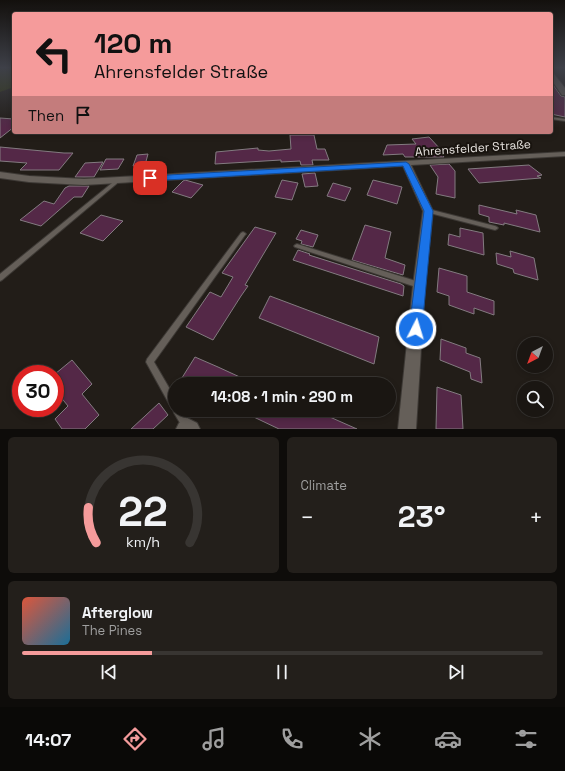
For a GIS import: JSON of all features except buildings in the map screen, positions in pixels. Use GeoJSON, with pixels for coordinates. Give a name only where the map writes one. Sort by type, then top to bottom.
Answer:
{"type":"FeatureCollection","features":[{"type":"Feature","properties":{"kind":"street","name":"Ahrensfelder Straße"},"geometry":{"type":"LineString","coordinates":[[0,175],[30,179],[84,182],[565,154]]}},
{"type":"Feature","properties":{"kind":"street"},"geometry":{"type":"LineString","coordinates":[[406,164],[428,211],[407,429]]}},
{"type":"Feature","properties":{"kind":"lane"},"geometry":{"type":"LineString","coordinates":[[553,118],[565,120]]}},
{"type":"Feature","properties":{"kind":"lane"},"geometry":{"type":"LineString","coordinates":[[0,278],[119,180]]}},
{"type":"Feature","properties":{"kind":"lane"},"geometry":{"type":"LineString","coordinates":[[428,211],[495,228]]}},
{"type":"Feature","properties":{"kind":"lane"},"geometry":{"type":"LineString","coordinates":[[168,394],[150,362],[243,234]]}},
{"type":"Feature","properties":{"kind":"lane"},"geometry":{"type":"LineString","coordinates":[[297,246],[420,285]]}},
{"type":"Feature","properties":{"kind":"lane"},"geometry":{"type":"LineString","coordinates":[[181,417],[187,428]]}},
{"type":"Feature","properties":{"kind":"green space"},"geometry":{"type":"Polygon","coordinates":[[[0,88],[11,88],[0,92],[0,88]]]}},
{"type":"Feature","properties":{"kind":"route"},"geometry":{"type":"LineString","coordinates":[[150,178],[406,164],[428,211],[416,329]]}}]}
